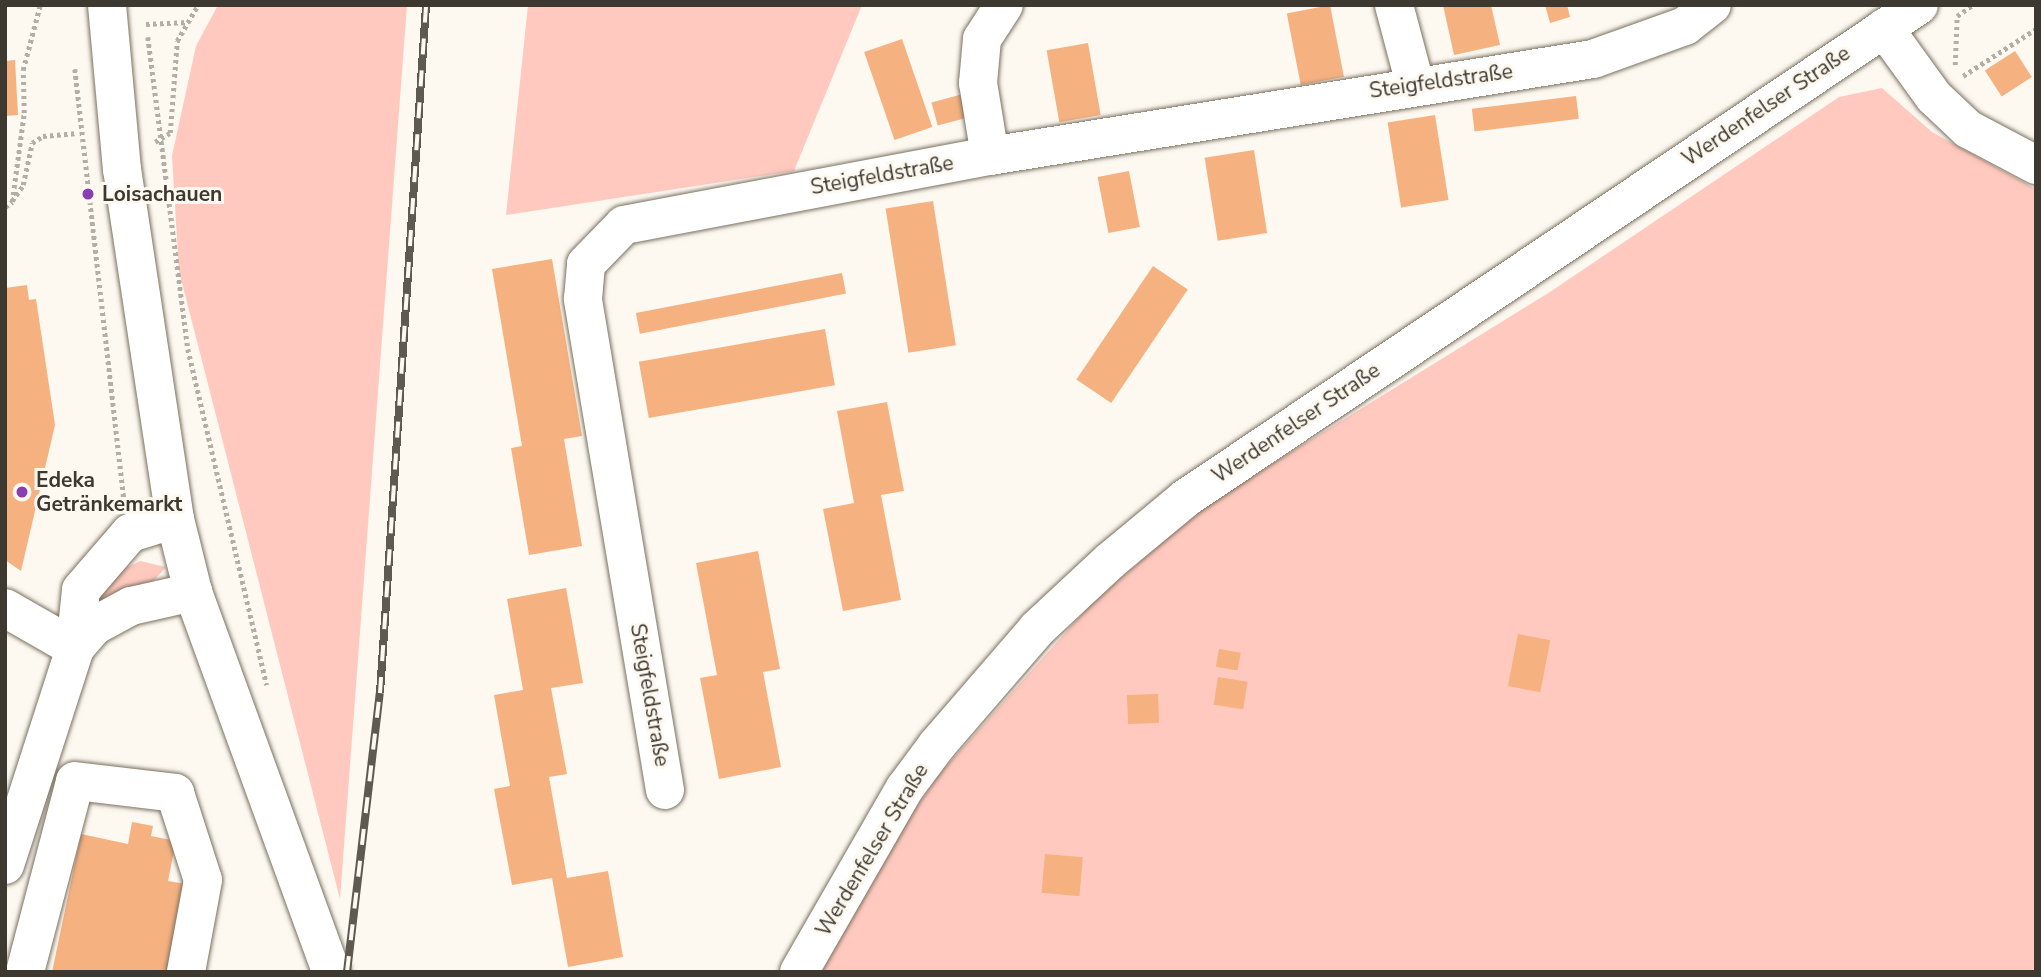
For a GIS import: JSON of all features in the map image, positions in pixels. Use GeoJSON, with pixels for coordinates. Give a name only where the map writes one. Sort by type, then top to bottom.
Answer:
{"type":"FeatureCollection","features":[{"type":"Feature","properties":{"kind":"street"},"geometry":{"type":"LineString","coordinates":[[107,5],[122,169],[175,519],[193,592],[331,972]]}},
{"type":"Feature","properties":{"kind":"street"},"geometry":{"type":"LineString","coordinates":[[990,156],[980,61],[982,39],[1004,5]]}},
{"type":"Feature","properties":{"kind":"street"},"geometry":{"type":"LineString","coordinates":[[1394,5],[1415,84]]}},
{"type":"Feature","properties":{"kind":"street","name":"Steigfeldstraße"},"geometry":{"type":"LineString","coordinates":[[666,790],[583,299],[586,264],[624,225],[652,215],[990,156],[1415,84],[1593,59],[1685,26],[1712,5]]}},
{"type":"Feature","properties":{"kind":"street"},"geometry":{"type":"LineString","coordinates":[[1899,14],[1934,97],[1968,129],[2036,165]]}},
{"type":"Feature","properties":{"kind":"street","name":"Werdenfelser Straße"},"geometry":{"type":"LineString","coordinates":[[799,972],[905,788],[937,745],[1037,629],[1110,561],[1186,498],[1899,14]]}},
{"type":"Feature","properties":{"kind":"street"},"geometry":{"type":"LineString","coordinates":[[5,865],[75,648],[81,590],[130,533],[175,519]]}},
{"type":"Feature","properties":{"kind":"street"},"geometry":{"type":"LineString","coordinates":[[75,648],[94,626],[131,606],[193,592]]}},
{"type":"Feature","properties":{"kind":"street"},"geometry":{"type":"LineString","coordinates":[[5,608],[75,648]]}},
{"type":"Feature","properties":{"kind":"street"},"geometry":{"type":"LineString","coordinates":[[25,972],[75,781],[175,793],[203,880],[186,972]]}},
{"type":"Feature","properties":{"kind":"path"},"geometry":{"type":"LineString","coordinates":[[12,201],[23,70],[40,5]]}},
{"type":"Feature","properties":{"kind":"path"},"geometry":{"type":"LineString","coordinates":[[164,139],[177,100],[177,41],[198,5]]}},
{"type":"Feature","properties":{"kind":"path"},"geometry":{"type":"LineString","coordinates":[[1973,5],[1957,16],[1952,51],[1958,80],[2036,29]]}},
{"type":"Feature","properties":{"kind":"path"},"geometry":{"type":"LineString","coordinates":[[145,15],[164,139],[188,349],[269,692]]}},
{"type":"Feature","properties":{"kind":"path"},"geometry":{"type":"LineString","coordinates":[[146,24],[188,22]]}},
{"type":"Feature","properties":{"kind":"path"},"geometry":{"type":"LineString","coordinates":[[75,55],[83,180],[130,533]]}},
{"type":"Feature","properties":{"kind":"path"},"geometry":{"type":"LineString","coordinates":[[5,206],[23,186],[32,143],[43,136],[78,133]]}},
{"type":"Feature","properties":{"kind":"path"},"geometry":{"type":"LineString","coordinates":[[155,142],[164,139]]}},
{"type":"Feature","properties":{"kind":"path"},"geometry":{"type":"LineString","coordinates":[[83,180],[88,194]]}},
{"type":"Feature","properties":{"kind":"shaded area"},"geometry":{"type":"Polygon","coordinates":[[[218,5],[407,5],[340,899],[179,271],[172,156],[196,46],[218,5]]]}},
{"type":"Feature","properties":{"kind":"shaded area"},"geometry":{"type":"Polygon","coordinates":[[[528,5],[862,5],[794,171],[506,215],[528,5]]]}},
{"type":"Feature","properties":{"kind":"shaded area"},"geometry":{"type":"Polygon","coordinates":[[[1882,88],[1932,132],[2036,189],[2036,972],[818,972],[888,847],[941,772],[1092,603],[1207,504],[1550,292],[1839,97],[1882,88]]]}},
{"type":"Feature","properties":{"kind":"shaded area"},"geometry":{"type":"Polygon","coordinates":[[[140,561],[166,567],[148,587],[96,611],[99,593],[113,574],[140,561]]]}},
{"type":"Feature","properties":{"kind":"building"},"geometry":{"type":"Polygon","coordinates":[[[1330,5],[1344,77],[1301,85],[1287,13],[1330,5]]]}},
{"type":"Feature","properties":{"kind":"building"},"geometry":{"type":"Polygon","coordinates":[[[1443,5],[1491,5],[1500,45],[1454,55],[1443,5]]]}},
{"type":"Feature","properties":{"kind":"building"},"geometry":{"type":"Polygon","coordinates":[[[1545,5],[1567,5],[1570,17],[1550,23],[1545,5]]]}},
{"type":"Feature","properties":{"kind":"building"},"geometry":{"type":"Polygon","coordinates":[[[902,39],[932,127],[894,140],[864,52],[902,39]]]}},
{"type":"Feature","properties":{"kind":"building"},"geometry":{"type":"Polygon","coordinates":[[[1088,43],[1101,115],[1059,122],[1047,50],[1088,43]]]}},
{"type":"Feature","properties":{"kind":"building"},"geometry":{"type":"Polygon","coordinates":[[[2015,51],[2032,77],[2002,97],[1985,71],[2015,51]]]}},
{"type":"Feature","properties":{"kind":"building"},"geometry":{"type":"Polygon","coordinates":[[[15,60],[18,115],[5,116],[5,61],[15,60]]]}},
{"type":"Feature","properties":{"kind":"building"},"geometry":{"type":"Polygon","coordinates":[[[974,91],[980,114],[938,126],[931,102],[974,91]]]}},
{"type":"Feature","properties":{"kind":"building"},"geometry":{"type":"Polygon","coordinates":[[[1576,96],[1579,119],[1475,132],[1472,109],[1576,96]]]}},
{"type":"Feature","properties":{"kind":"building"},"geometry":{"type":"Polygon","coordinates":[[[1435,115],[1448,200],[1401,207],[1388,123],[1435,115]]]}},
{"type":"Feature","properties":{"kind":"building"},"geometry":{"type":"Polygon","coordinates":[[[1254,150],[1267,233],[1218,241],[1205,158],[1254,150]]]}},
{"type":"Feature","properties":{"kind":"building"},"geometry":{"type":"Polygon","coordinates":[[[1129,171],[1140,227],[1108,233],[1098,177],[1129,171]]]}},
{"type":"Feature","properties":{"kind":"building"},"geometry":{"type":"Polygon","coordinates":[[[933,201],[956,345],[908,353],[886,209],[933,201]]]}},
{"type":"Feature","properties":{"kind":"building"},"geometry":{"type":"Polygon","coordinates":[[[552,259],[582,436],[564,439],[582,546],[529,555],[511,448],[522,446],[492,269],[552,259]]]}},
{"type":"Feature","properties":{"kind":"building"},"geometry":{"type":"Polygon","coordinates":[[[1153,266],[1188,289],[1111,403],[1076,380],[1153,266]]]}},
{"type":"Feature","properties":{"kind":"building"},"geometry":{"type":"Polygon","coordinates":[[[842,273],[846,294],[640,334],[636,313],[842,273]]]}},
{"type":"Feature","properties":{"kind":"building","name":"Edeka Getränkemarkt"},"geometry":{"type":"Polygon","coordinates":[[[27,285],[29,300],[36,299],[55,425],[21,571],[5,560],[5,288],[27,285]]]}},
{"type":"Feature","properties":{"kind":"building"},"geometry":{"type":"Polygon","coordinates":[[[825,329],[835,385],[649,418],[639,362],[825,329]]]}},
{"type":"Feature","properties":{"kind":"building"},"geometry":{"type":"Polygon","coordinates":[[[887,402],[904,491],[881,495],[901,600],[843,611],[823,509],[854,503],[837,411],[887,402]]]}},
{"type":"Feature","properties":{"kind":"building"},"geometry":{"type":"Polygon","coordinates":[[[758,551],[780,669],[763,672],[781,767],[719,779],[700,678],[717,675],[696,563],[758,551]]]}},
{"type":"Feature","properties":{"kind":"building"},"geometry":{"type":"Polygon","coordinates":[[[566,588],[583,683],[551,688],[567,774],[549,777],[567,878],[608,871],[623,957],[568,967],[552,878],[512,885],[494,789],[510,786],[494,695],[523,690],[507,599],[566,588]]]}},
{"type":"Feature","properties":{"kind":"building"},"geometry":{"type":"Polygon","coordinates":[[[1518,634],[1550,640],[1540,692],[1508,686],[1518,634]]]}},
{"type":"Feature","properties":{"kind":"building"},"geometry":{"type":"Polygon","coordinates":[[[1219,649],[1241,653],[1238,671],[1216,667],[1219,649]]]}},
{"type":"Feature","properties":{"kind":"building"},"geometry":{"type":"Polygon","coordinates":[[[1218,677],[1248,682],[1243,709],[1214,705],[1218,677]]]}},
{"type":"Feature","properties":{"kind":"building"},"geometry":{"type":"Polygon","coordinates":[[[1158,694],[1159,723],[1128,724],[1127,695],[1158,694]]]}},
{"type":"Feature","properties":{"kind":"building"},"geometry":{"type":"Polygon","coordinates":[[[132,822],[153,826],[151,836],[176,841],[168,881],[192,885],[174,972],[52,972],[81,834],[128,844],[132,822]]]}},
{"type":"Feature","properties":{"kind":"building"},"geometry":{"type":"Polygon","coordinates":[[[1045,854],[1083,857],[1079,896],[1042,893],[1045,854]]]}},
{"type":"Feature","properties":{"kind":"railway"},"geometry":{"type":"LineString","coordinates":[[347,972],[380,693],[426,5]]}},
{"type":"Feature","properties":{"kind":"place","name":"Loisachauen"},"geometry":{"type":"Point","coordinates":[88,194]}},
{"type":"Feature","properties":{"kind":"place","name":"Edeka Getränkemarkt"},"geometry":{"type":"Point","coordinates":[22,492]}}]}
